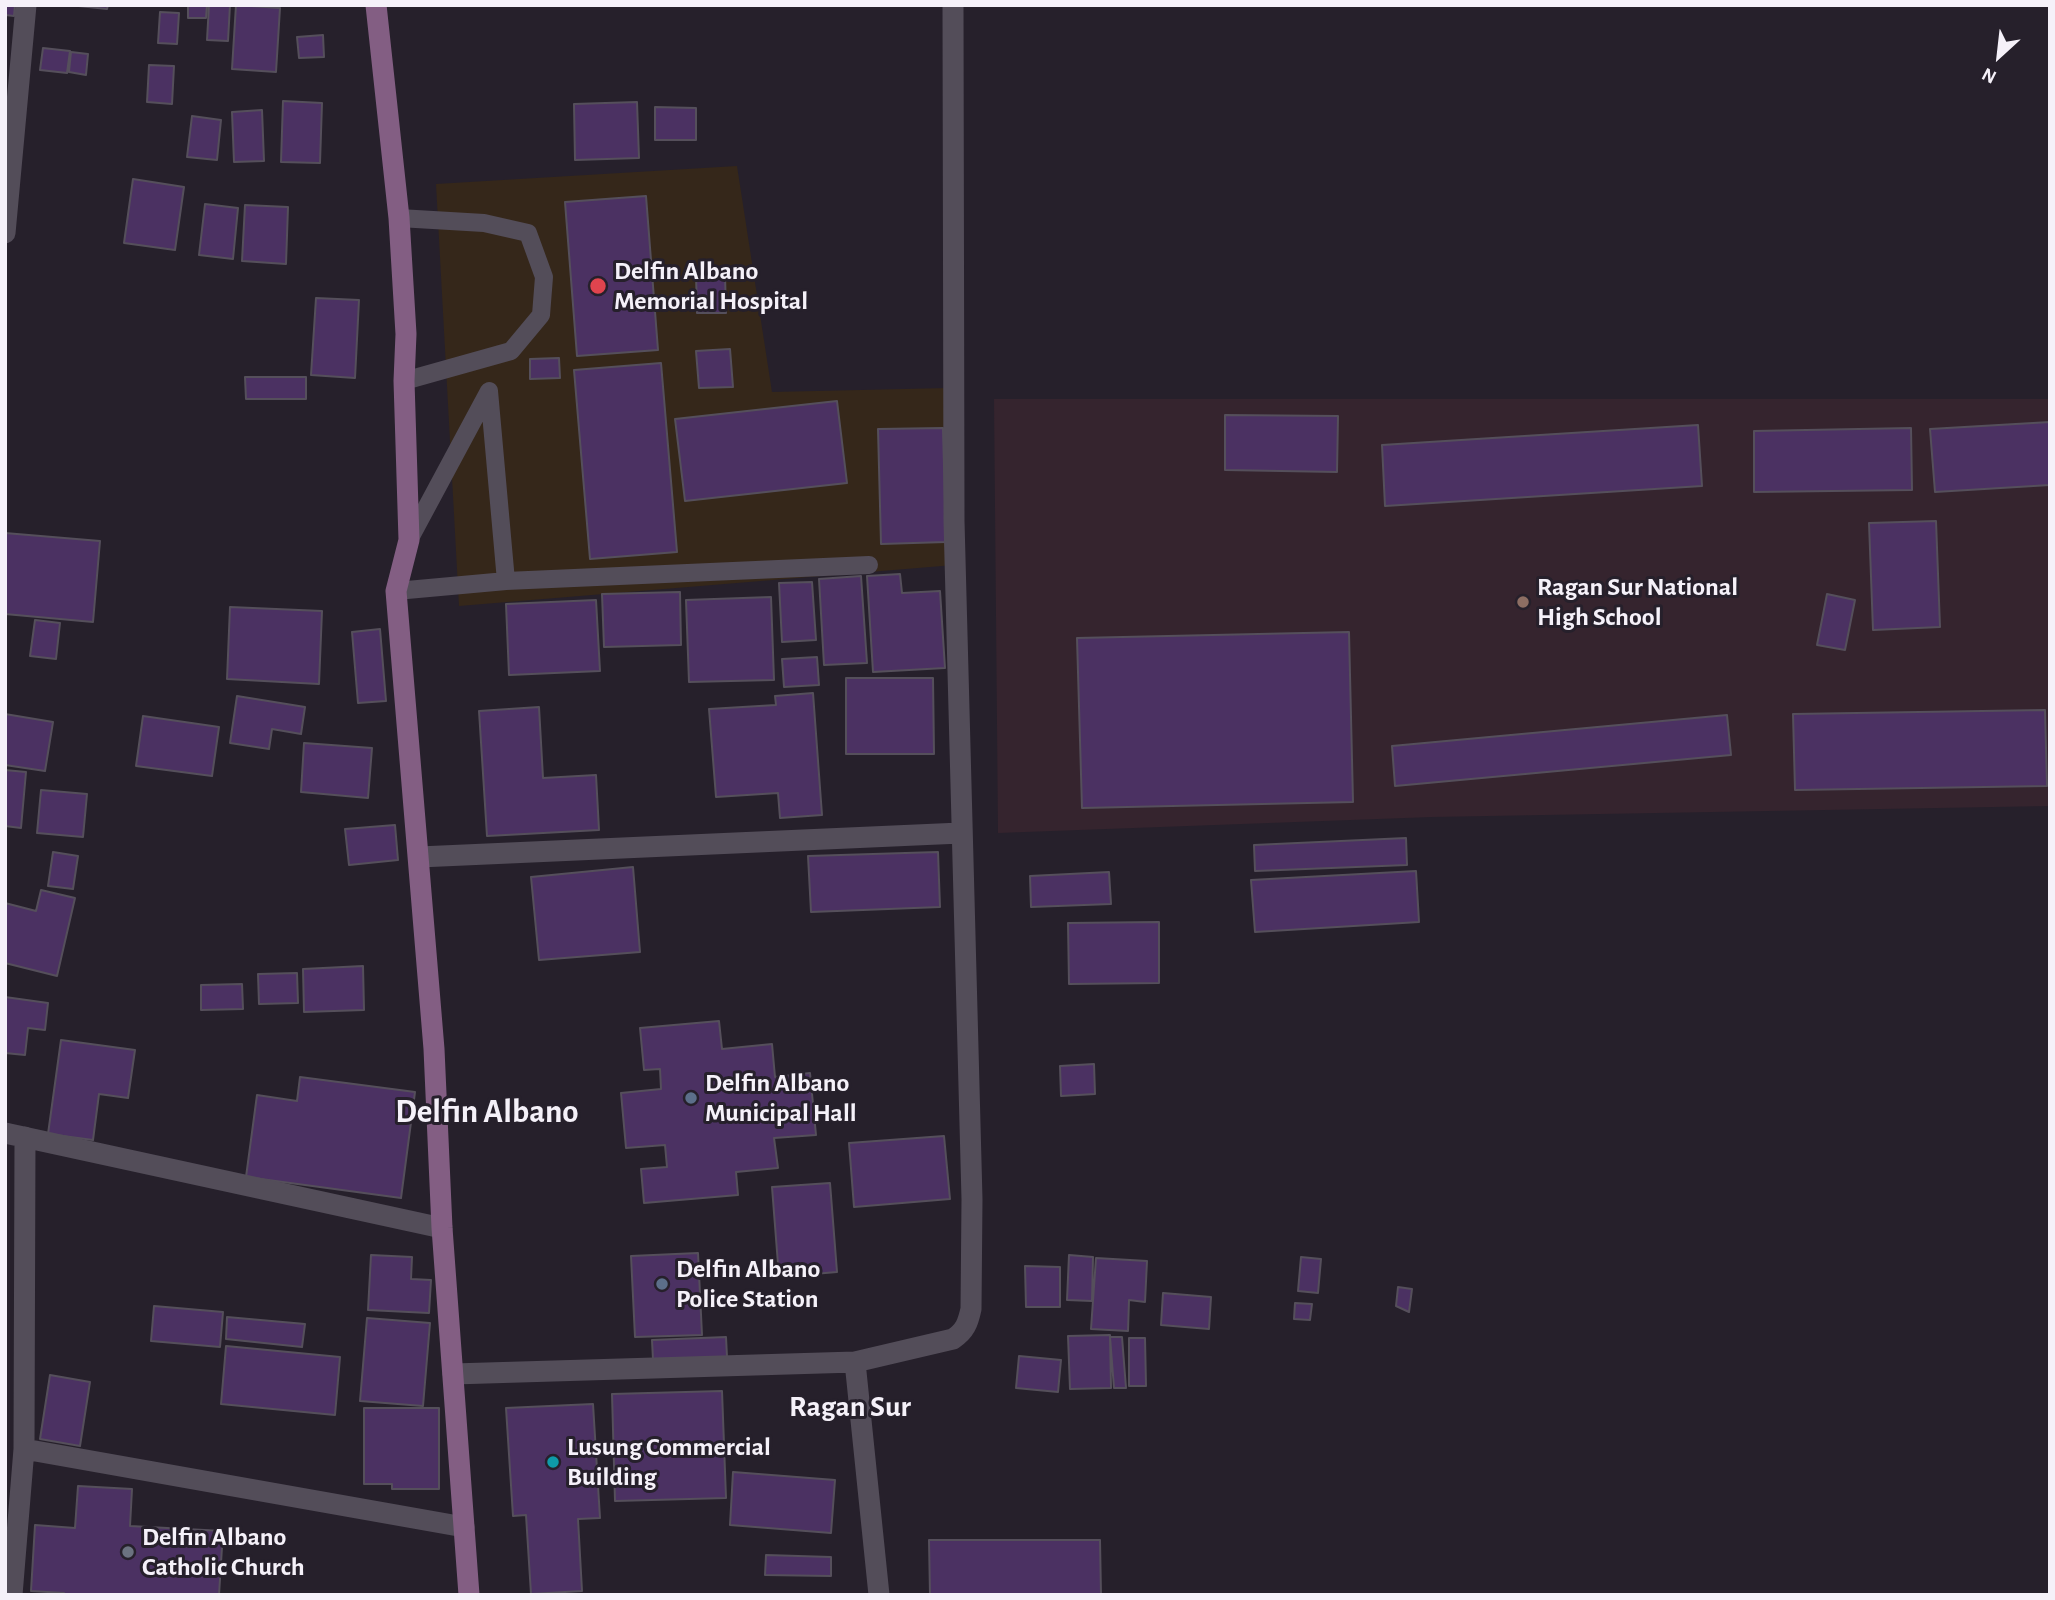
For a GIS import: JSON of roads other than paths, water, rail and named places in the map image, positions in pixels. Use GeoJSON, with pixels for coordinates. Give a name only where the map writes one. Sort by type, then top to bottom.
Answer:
{"type":"FeatureCollection","features":[{"type":"Feature","properties":{"kind":"street"},"geometry":{"type":"LineString","coordinates":[[5,233],[26,5]]}},
{"type":"Feature","properties":{"kind":"street"},"geometry":{"type":"LineString","coordinates":[[376,5],[399,218],[406,334],[404,381],[409,540],[396,591],[434,1049],[442,1228],[469,1595]]}},
{"type":"Feature","properties":{"kind":"street"},"geometry":{"type":"LineString","coordinates":[[453,1374],[855,1362],[953,1339],[963,1332],[971,1309],[972,1199],[954,521],[953,5]]}},
{"type":"Feature","properties":{"kind":"street"},"geometry":{"type":"LineString","coordinates":[[419,857],[961,834]]}},
{"type":"Feature","properties":{"kind":"street"},"geometry":{"type":"LineString","coordinates":[[12,1595],[24,1449],[15,1135],[442,1228]]}},
{"type":"Feature","properties":{"kind":"street"},"geometry":{"type":"LineString","coordinates":[[855,1362],[879,1595]]}},
{"type":"Feature","properties":{"kind":"street"},"geometry":{"type":"LineString","coordinates":[[24,1449],[464,1527]]}},
{"type":"Feature","properties":{"kind":"lane"},"geometry":{"type":"LineString","coordinates":[[399,218],[484,223],[528,233],[544,277],[541,315],[511,351],[404,381]]}},
{"type":"Feature","properties":{"kind":"lane"},"geometry":{"type":"LineString","coordinates":[[409,540],[489,391],[506,581]]}},
{"type":"Feature","properties":{"kind":"lane"},"geometry":{"type":"LineString","coordinates":[[396,591],[506,581],[869,565]]}},
{"type":"Feature","properties":{"kind":"place","name":"Delfin Albano Memorial Hospital"},"geometry":{"type":"Point","coordinates":[598,286]}},
{"type":"Feature","properties":{"kind":"place","name":"Ragan Sur National High School"},"geometry":{"type":"Point","coordinates":[1523,602]}},
{"type":"Feature","properties":{"kind":"place","name":"Delfin Albano Municipal Hall"},"geometry":{"type":"Point","coordinates":[691,1098]}},
{"type":"Feature","properties":{"kind":"place","name":"Delfin Albano Police Station"},"geometry":{"type":"Point","coordinates":[662,1284]}},
{"type":"Feature","properties":{"kind":"place","name":"Lusung Commercial Building"},"geometry":{"type":"Point","coordinates":[553,1462]}},
{"type":"Feature","properties":{"kind":"place","name":"Delfin Albano Catholic Church"},"geometry":{"type":"Point","coordinates":[128,1552]}},
{"type":"Feature","properties":{"kind":"district","name":"Delfin Albano"},"geometry":{"type":"Point","coordinates":[487,1112]}},
{"type":"Feature","properties":{"kind":"district","name":"Ragan Sur"},"geometry":{"type":"Point","coordinates":[850,1407]}}]}
